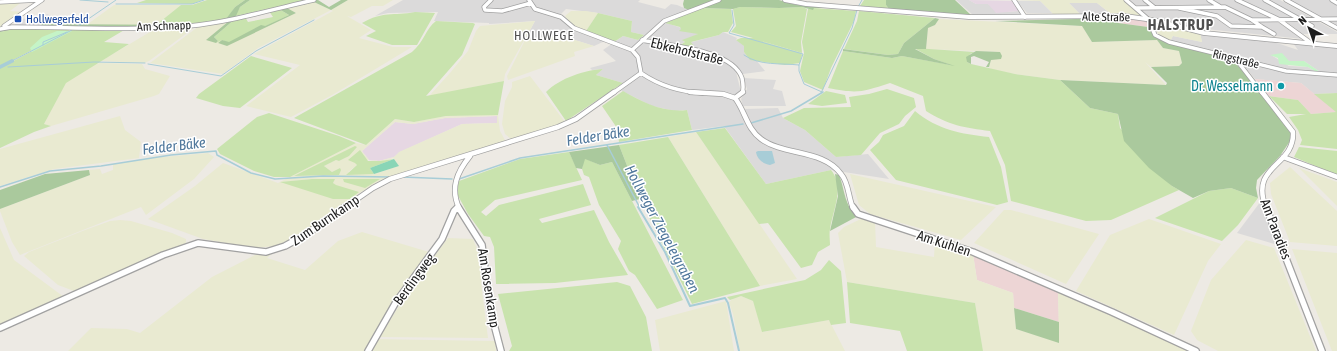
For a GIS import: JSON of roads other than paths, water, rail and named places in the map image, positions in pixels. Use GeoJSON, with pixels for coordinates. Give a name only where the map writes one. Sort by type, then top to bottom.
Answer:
{"type":"FeatureCollection","features":[{"type":"Feature","properties":{"kind":"street"},"geometry":{"type":"LineString","coordinates":[[0,2],[38,0]]}},
{"type":"Feature","properties":{"kind":"street"},"geometry":{"type":"LineString","coordinates":[[12,25],[42,0]]}},
{"type":"Feature","properties":{"kind":"street","name":"Am Schnapp"},"geometry":{"type":"LineString","coordinates":[[0,29],[12,25],[145,28],[194,25],[314,0]]}},
{"type":"Feature","properties":{"kind":"street"},"geometry":{"type":"LineString","coordinates":[[491,0],[484,7],[485,10],[497,12],[530,1],[538,10],[563,18],[574,28],[631,49],[664,21],[719,0]]}},
{"type":"Feature","properties":{"kind":"street","name":"Alte Straße"},"geometry":{"type":"LineString","coordinates":[[785,0],[806,4],[968,17],[1118,16],[1148,19],[1200,32],[1337,46]]}},
{"type":"Feature","properties":{"kind":"street"},"geometry":{"type":"LineString","coordinates":[[1014,0],[1025,17]]}},
{"type":"Feature","properties":{"kind":"street","name":"Ringstraße"},"geometry":{"type":"LineString","coordinates":[[1126,0],[1148,19],[1155,35],[1162,39],[1289,72],[1337,75]]}},
{"type":"Feature","properties":{"kind":"street"},"geometry":{"type":"LineString","coordinates":[[1145,0],[1157,8]]}},
{"type":"Feature","properties":{"kind":"street"},"geometry":{"type":"LineString","coordinates":[[1208,0],[1252,20],[1274,34]]}},
{"type":"Feature","properties":{"kind":"street"},"geometry":{"type":"LineString","coordinates":[[1237,0],[1278,19],[1311,43]]}},
{"type":"Feature","properties":{"kind":"street"},"geometry":{"type":"LineString","coordinates":[[1265,0],[1312,26]]}},
{"type":"Feature","properties":{"kind":"street"},"geometry":{"type":"LineString","coordinates":[[1286,0],[1337,28]]}},
{"type":"Feature","properties":{"kind":"street"},"geometry":{"type":"LineString","coordinates":[[1332,0],[1337,4]]}},
{"type":"Feature","properties":{"kind":"street"},"geometry":{"type":"LineString","coordinates":[[1136,8],[1206,9],[1219,6]]}},
{"type":"Feature","properties":{"kind":"street"},"geometry":{"type":"LineString","coordinates":[[1179,8],[1217,16]]}},
{"type":"Feature","properties":{"kind":"street"},"geometry":{"type":"LineString","coordinates":[[1206,9],[1231,26],[1262,27]]}},
{"type":"Feature","properties":{"kind":"street"},"geometry":{"type":"LineString","coordinates":[[1252,20],[1300,18],[1337,19]]}},
{"type":"Feature","properties":{"kind":"street","name":"Ebkehofstraße"},"geometry":{"type":"LineString","coordinates":[[642,40],[718,57],[731,62],[740,74],[744,86],[743,92],[735,98]]}},
{"type":"Feature","properties":{"kind":"street","name":"Ebkehofstraße"},"geometry":{"type":"LineString","coordinates":[[631,49],[638,57],[641,73]]}},
{"type":"Feature","properties":{"kind":"street","name":"Am Paradies"},"geometry":{"type":"LineString","coordinates":[[1239,60],[1238,62],[1293,132],[1293,142],[1283,157],[1263,180],[1261,189],[1322,351]]}},
{"type":"Feature","properties":{"kind":"street"},"geometry":{"type":"LineString","coordinates":[[641,73],[667,88],[735,98]]}},
{"type":"Feature","properties":{"kind":"street","name":"Zum Burnkamp"},"geometry":{"type":"LineString","coordinates":[[0,328],[163,255],[198,243],[266,252],[285,246],[305,235],[373,188],[402,174],[549,130],[576,119],[641,73]]}},
{"type":"Feature","properties":{"kind":"street","name":"Am Kuhlen"},"geometry":{"type":"LineString","coordinates":[[735,98],[748,125],[760,138],[781,147],[818,158],[840,171],[844,179],[851,206],[858,214],[973,252],[1112,312],[1196,351]]}},
{"type":"Feature","properties":{"kind":"street","name":"Am Rosenkamp"},"geometry":{"type":"LineString","coordinates":[[473,154],[463,163],[453,192],[458,207],[482,245],[490,309],[501,351]]}},
{"type":"Feature","properties":{"kind":"street"},"geometry":{"type":"LineString","coordinates":[[1283,157],[1337,177]]}},
{"type":"Feature","properties":{"kind":"street"},"geometry":{"type":"LineString","coordinates":[[455,159],[461,160],[463,163]]}},
{"type":"Feature","properties":{"kind":"street","name":"Berdingweg"},"geometry":{"type":"LineString","coordinates":[[368,351],[396,302],[442,239],[454,211],[458,207]]}},
{"type":"Feature","properties":{"kind":"water"},"geometry":{"type":"Polygon","coordinates":[[[772,151],[775,163],[770,165],[763,162],[757,155],[756,152],[772,151]]]}},
{"type":"Feature","properties":{"kind":"waterway"},"geometry":{"type":"LineString","coordinates":[[80,0],[108,2]]}},
{"type":"Feature","properties":{"kind":"waterway"},"geometry":{"type":"LineString","coordinates":[[78,26],[116,0]]}},
{"type":"Feature","properties":{"kind":"waterway"},"geometry":{"type":"LineString","coordinates":[[116,4],[192,4],[204,0]]}},
{"type":"Feature","properties":{"kind":"waterway","name":"Felder Bäke"},"geometry":{"type":"LineString","coordinates":[[858,7],[862,0]]}},
{"type":"Feature","properties":{"kind":"waterway"},"geometry":{"type":"LineString","coordinates":[[732,10],[734,25],[729,33],[803,54],[799,65]]}},
{"type":"Feature","properties":{"kind":"waterway","name":"Felder Bäke"},"geometry":{"type":"LineString","coordinates":[[822,92],[852,28],[857,10]]}},
{"type":"Feature","properties":{"kind":"waterway"},"geometry":{"type":"LineString","coordinates":[[148,64],[221,76],[256,51],[314,20]]}},
{"type":"Feature","properties":{"kind":"waterway"},"geometry":{"type":"LineString","coordinates":[[43,45],[72,30]]}},
{"type":"Feature","properties":{"kind":"waterway"},"geometry":{"type":"LineString","coordinates":[[43,45],[43,42],[67,32]]}},
{"type":"Feature","properties":{"kind":"waterway"},"geometry":{"type":"LineString","coordinates":[[12,61],[43,45]]}},
{"type":"Feature","properties":{"kind":"waterway"},"geometry":{"type":"LineString","coordinates":[[744,55],[756,61],[799,65]]}},
{"type":"Feature","properties":{"kind":"waterway"},"geometry":{"type":"LineString","coordinates":[[0,67],[12,61]]}},
{"type":"Feature","properties":{"kind":"waterway"},"geometry":{"type":"LineString","coordinates":[[8,67],[94,62],[145,63]]}},
{"type":"Feature","properties":{"kind":"waterway"},"geometry":{"type":"LineString","coordinates":[[799,65],[799,71],[804,84],[822,92]]}},
{"type":"Feature","properties":{"kind":"waterway","name":"Felder Bäke"},"geometry":{"type":"LineString","coordinates":[[751,123],[791,111],[823,92]]}},
{"type":"Feature","properties":{"kind":"waterway","name":"Felder Bäke"},"geometry":{"type":"LineString","coordinates":[[459,179],[520,158],[743,124]]}},
{"type":"Feature","properties":{"kind":"waterway","name":"Hollweger Ziegeleigraben"},"geometry":{"type":"LineString","coordinates":[[607,145],[640,208]]}},
{"type":"Feature","properties":{"kind":"waterway","name":"Felder Bäke"},"geometry":{"type":"LineString","coordinates":[[0,187],[50,171],[101,166],[171,155],[216,151],[217,155],[251,173],[275,179],[323,176],[391,177]]}},
{"type":"Feature","properties":{"kind":"waterway","name":"Felder Bäke"},"geometry":{"type":"LineString","coordinates":[[402,177],[452,179]]}},
{"type":"Feature","properties":{"kind":"waterway","name":"Hollweger Ziegeleigraben"},"geometry":{"type":"LineString","coordinates":[[638,207],[665,252],[690,306],[725,298],[728,303],[739,351]]}},
{"type":"Feature","properties":{"kind":"place","name":"Hollwegerfeld"},"geometry":{"type":"Point","coordinates":[18,19]}},
{"type":"Feature","properties":{"kind":"place","name":"Dr. Wesselmann"},"geometry":{"type":"Point","coordinates":[1281,86]}},
{"type":"Feature","properties":{"kind":"district","name":"HALSTRUP"},"geometry":{"type":"Point","coordinates":[1181,25]}},
{"type":"Feature","properties":{"kind":"district","name":"HOLLWEGE"},"geometry":{"type":"Point","coordinates":[544,35]}}]}
